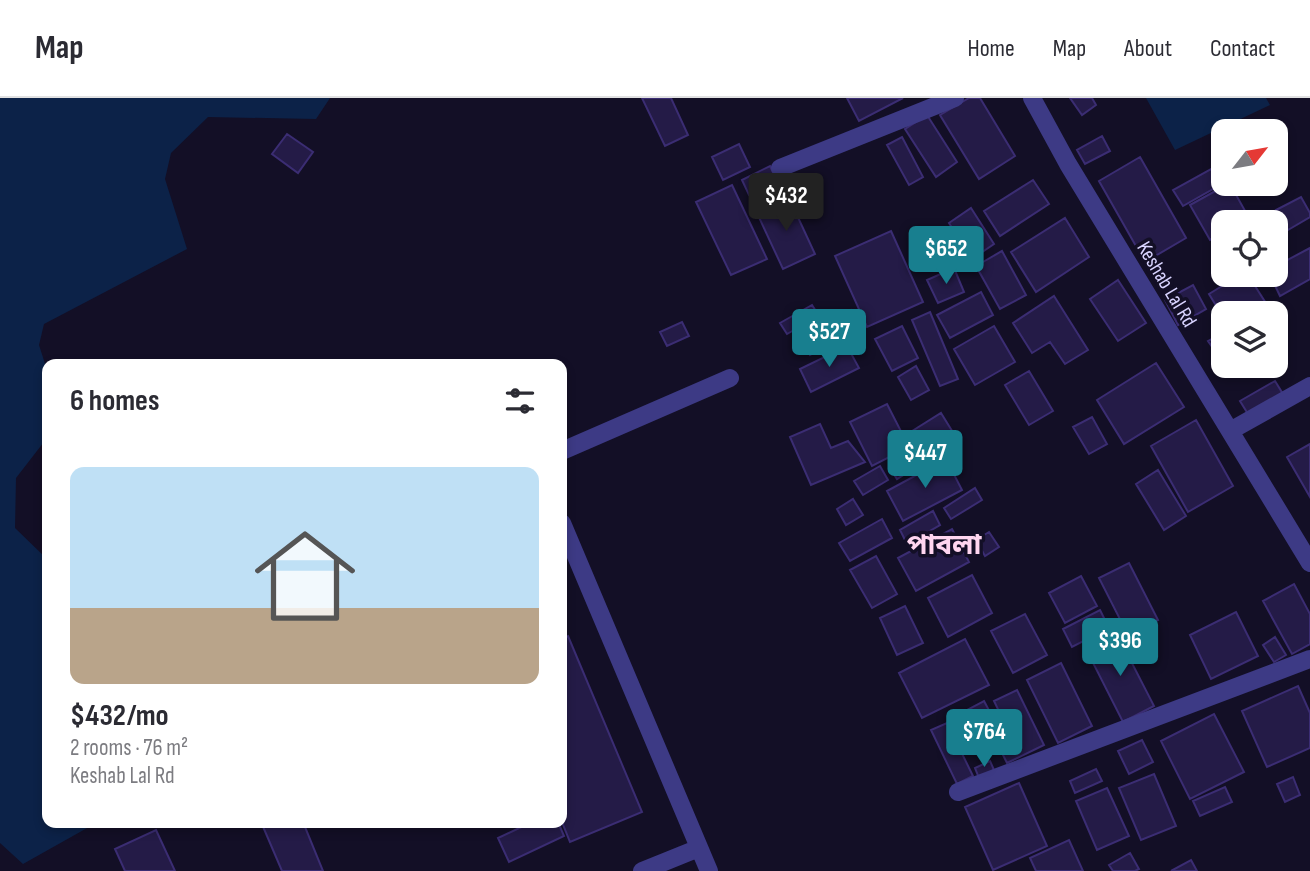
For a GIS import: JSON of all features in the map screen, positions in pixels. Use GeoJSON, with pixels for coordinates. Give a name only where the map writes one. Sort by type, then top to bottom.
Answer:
{"type":"FeatureCollection","features":[{"type":"Feature","properties":{"kind":"street"},"geometry":{"type":"LineString","coordinates":[[780,168],[955,98]]}},
{"type":"Feature","properties":{"kind":"street","name":"Keshab Lal Rd"},"geometry":{"type":"LineString","coordinates":[[1032,98],[1068,164],[1308,555]]}},
{"type":"Feature","properties":{"kind":"street"},"geometry":{"type":"LineString","coordinates":[[567,449],[730,378]]}},
{"type":"Feature","properties":{"kind":"street"},"geometry":{"type":"LineString","coordinates":[[1230,431],[1310,386]]}},
{"type":"Feature","properties":{"kind":"street"},"geometry":{"type":"LineString","coordinates":[[567,535],[709,871]]}},
{"type":"Feature","properties":{"kind":"street"},"geometry":{"type":"LineString","coordinates":[[958,792],[1310,659]]}},
{"type":"Feature","properties":{"kind":"street"},"geometry":{"type":"LineString","coordinates":[[642,871],[699,848]]}},
{"type":"Feature","properties":{"kind":"water"},"geometry":{"type":"Polygon","coordinates":[[[0,98],[330,98],[316,119],[208,117],[171,153],[165,179],[187,249],[44,324],[39,345],[43,359],[42,444],[16,478],[15,528],[42,554],[42,828],[87,828],[23,864],[0,843],[0,98]]]}},
{"type":"Feature","properties":{"kind":"water"},"geometry":{"type":"Polygon","coordinates":[[[1146,98],[1266,98],[1270,105],[1240,119],[1211,119],[1211,133],[1175,150],[1146,98]]]}},
{"type":"Feature","properties":{"kind":"building"},"geometry":{"type":"Polygon","coordinates":[[[642,98],[671,98],[688,135],[665,146],[642,98]]]}},
{"type":"Feature","properties":{"kind":"building"},"geometry":{"type":"Polygon","coordinates":[[[847,98],[903,98],[859,121],[847,98]]]}},
{"type":"Feature","properties":{"kind":"building"},"geometry":{"type":"Polygon","coordinates":[[[969,98],[980,98],[1015,156],[979,179],[940,115],[969,98]]]}},
{"type":"Feature","properties":{"kind":"building"},"geometry":{"type":"Polygon","coordinates":[[[1070,98],[1092,98],[1096,105],[1082,115],[1070,98]]]}},
{"type":"Feature","properties":{"kind":"building"},"geometry":{"type":"Polygon","coordinates":[[[927,115],[957,162],[936,177],[905,129],[927,115]]]}},
{"type":"Feature","properties":{"kind":"building"},"geometry":{"type":"Polygon","coordinates":[[[287,134],[313,152],[298,173],[272,154],[287,134]]]}},
{"type":"Feature","properties":{"kind":"building"},"geometry":{"type":"Polygon","coordinates":[[[1102,136],[1110,151],[1085,164],[1077,150],[1102,136]]]}},
{"type":"Feature","properties":{"kind":"building"},"geometry":{"type":"Polygon","coordinates":[[[902,137],[923,177],[909,185],[887,145],[902,137]]]}},
{"type":"Feature","properties":{"kind":"building"},"geometry":{"type":"Polygon","coordinates":[[[739,144],[750,167],[723,180],[712,157],[739,144]]]}},
{"type":"Feature","properties":{"kind":"building"},"geometry":{"type":"Polygon","coordinates":[[[1140,157],[1186,238],[1145,262],[1099,181],[1140,157]]]}},
{"type":"Feature","properties":{"kind":"building"},"geometry":{"type":"Polygon","coordinates":[[[770,166],[777,181],[749,195],[742,180],[770,166]]]}},
{"type":"Feature","properties":{"kind":"building"},"geometry":{"type":"Polygon","coordinates":[[[1211,169],[1211,190],[1183,206],[1173,190],[1211,169]]]}},
{"type":"Feature","properties":{"kind":"building"},"geometry":{"type":"Polygon","coordinates":[[[1033,180],[1049,204],[1000,236],[984,211],[1033,180]]]}},
{"type":"Feature","properties":{"kind":"building"},"geometry":{"type":"Polygon","coordinates":[[[732,185],[767,259],[731,275],[696,202],[732,185]]]}},
{"type":"Feature","properties":{"kind":"building"},"geometry":{"type":"Polygon","coordinates":[[[1211,193],[1211,196],[1237,196],[1245,210],[1211,210],[1210,240],[1190,205],[1211,193]]]}},
{"type":"Feature","properties":{"kind":"building"},"geometry":{"type":"Polygon","coordinates":[[[1301,197],[1310,217],[1288,230],[1288,210],[1276,210],[1301,197]]]}},
{"type":"Feature","properties":{"kind":"building"},"geometry":{"type":"Polygon","coordinates":[[[789,198],[815,254],[783,269],[757,213],[789,198]]]}},
{"type":"Feature","properties":{"kind":"building"},"geometry":{"type":"Polygon","coordinates":[[[971,208],[994,244],[972,259],[949,223],[971,208]]]}},
{"type":"Feature","properties":{"kind":"building"},"geometry":{"type":"Polygon","coordinates":[[[1065,218],[1089,257],[1036,292],[1011,252],[1065,218]]]}},
{"type":"Feature","properties":{"kind":"building"},"geometry":{"type":"Polygon","coordinates":[[[891,231],[923,302],[867,327],[835,256],[891,231]]]}},
{"type":"Feature","properties":{"kind":"building"},"geometry":{"type":"Polygon","coordinates":[[[954,243],[963,256],[941,269],[933,256],[954,243]]]}},
{"type":"Feature","properties":{"kind":"building"},"geometry":{"type":"Polygon","coordinates":[[[1310,248],[1310,279],[1280,296],[1276,287],[1288,287],[1288,260],[1310,248]]]}},
{"type":"Feature","properties":{"kind":"building"},"geometry":{"type":"Polygon","coordinates":[[[1002,251],[1026,295],[1000,309],[976,266],[1002,251]]]}},
{"type":"Feature","properties":{"kind":"building"},"geometry":{"type":"Polygon","coordinates":[[[954,268],[964,292],[938,303],[927,280],[954,268]]]}},
{"type":"Feature","properties":{"kind":"building"},"geometry":{"type":"Polygon","coordinates":[[[1118,280],[1146,323],[1118,341],[1090,299],[1118,280]]]}},
{"type":"Feature","properties":{"kind":"building"},"geometry":{"type":"Polygon","coordinates":[[[1193,285],[1206,309],[1178,325],[1165,300],[1193,285]]]}},
{"type":"Feature","properties":{"kind":"building"},"geometry":{"type":"Polygon","coordinates":[[[1220,287],[1256,287],[1265,301],[1213,301],[1209,294],[1220,287]]]}},
{"type":"Feature","properties":{"kind":"building"},"geometry":{"type":"Polygon","coordinates":[[[981,292],[993,315],[950,338],[937,315],[981,292]]]}},
{"type":"Feature","properties":{"kind":"building"},"geometry":{"type":"Polygon","coordinates":[[[1054,296],[1088,350],[1065,364],[1050,342],[1032,353],[1013,323],[1054,296]]]}},
{"type":"Feature","properties":{"kind":"building"},"geometry":{"type":"Polygon","coordinates":[[[812,305],[819,316],[787,334],[780,323],[812,305]]]}},
{"type":"Feature","properties":{"kind":"building"},"geometry":{"type":"Polygon","coordinates":[[[851,310],[861,329],[810,355],[800,335],[851,310]]]}},
{"type":"Feature","properties":{"kind":"building"},"geometry":{"type":"Polygon","coordinates":[[[930,312],[958,379],[940,386],[912,320],[930,312]]]}},
{"type":"Feature","properties":{"kind":"building"},"geometry":{"type":"Polygon","coordinates":[[[682,322],[689,336],[667,346],[660,332],[682,322]]]}},
{"type":"Feature","properties":{"kind":"building"},"geometry":{"type":"Polygon","coordinates":[[[902,326],[918,358],[892,371],[875,339],[902,326]]]}},
{"type":"Feature","properties":{"kind":"building"},"geometry":{"type":"Polygon","coordinates":[[[994,326],[1015,362],[975,385],[954,349],[994,326]]]}},
{"type":"Feature","properties":{"kind":"building"},"geometry":{"type":"Polygon","coordinates":[[[847,346],[859,368],[811,392],[800,369],[847,346]]]}},
{"type":"Feature","properties":{"kind":"building"},"geometry":{"type":"Polygon","coordinates":[[[1156,363],[1184,407],[1124,444],[1097,400],[1156,363]]]}},
{"type":"Feature","properties":{"kind":"building"},"geometry":{"type":"Polygon","coordinates":[[[916,366],[929,390],[911,400],[898,377],[916,366]]]}},
{"type":"Feature","properties":{"kind":"building"},"geometry":{"type":"Polygon","coordinates":[[[1029,371],[1053,411],[1029,425],[1005,385],[1029,371]]]}},
{"type":"Feature","properties":{"kind":"building"},"geometry":{"type":"Polygon","coordinates":[[[1275,381],[1283,394],[1248,414],[1240,401],[1275,381]]]}},
{"type":"Feature","properties":{"kind":"building"},"geometry":{"type":"Polygon","coordinates":[[[887,404],[909,447],[872,466],[850,422],[887,404]]]}},
{"type":"Feature","properties":{"kind":"building"},"geometry":{"type":"Polygon","coordinates":[[[941,413],[957,439],[925,458],[909,433],[941,413]]]}},
{"type":"Feature","properties":{"kind":"building"},"geometry":{"type":"Polygon","coordinates":[[[1092,417],[1107,444],[1089,454],[1073,427],[1092,417]]]}},
{"type":"Feature","properties":{"kind":"building"},"geometry":{"type":"Polygon","coordinates":[[[1196,420],[1233,486],[1188,512],[1151,446],[1196,420]]]}},
{"type":"Feature","properties":{"kind":"building"},"geometry":{"type":"Polygon","coordinates":[[[820,424],[831,448],[848,441],[865,462],[811,485],[790,437],[820,424]]]}},
{"type":"Feature","properties":{"kind":"building"},"geometry":{"type":"Polygon","coordinates":[[[1310,444],[1310,497],[1287,457],[1310,444]]]}},
{"type":"Feature","properties":{"kind":"building"},"geometry":{"type":"Polygon","coordinates":[[[912,454],[919,465],[897,479],[890,468],[912,454]]]}},
{"type":"Feature","properties":{"kind":"building"},"geometry":{"type":"Polygon","coordinates":[[[946,459],[962,490],[903,521],[887,491],[946,459]]]}},
{"type":"Feature","properties":{"kind":"building"},"geometry":{"type":"Polygon","coordinates":[[[880,466],[888,480],[863,495],[854,481],[880,466]]]}},
{"type":"Feature","properties":{"kind":"building"},"geometry":{"type":"Polygon","coordinates":[[[1158,470],[1186,516],[1164,530],[1136,484],[1158,470]]]}},
{"type":"Feature","properties":{"kind":"building"},"geometry":{"type":"Polygon","coordinates":[[[975,488],[982,500],[951,519],[944,508],[975,488]]]}},
{"type":"Feature","properties":{"kind":"building"},"geometry":{"type":"Polygon","coordinates":[[[853,499],[863,515],[846,525],[837,509],[853,499]]]}},
{"type":"Feature","properties":{"kind":"building"},"geometry":{"type":"Polygon","coordinates":[[[933,511],[940,525],[907,544],[900,530],[933,511]]]}},
{"type":"Feature","properties":{"kind":"building"},"geometry":{"type":"Polygon","coordinates":[[[882,519],[892,538],[850,561],[839,543],[882,519]]]}},
{"type":"Feature","properties":{"kind":"building"},"geometry":{"type":"Polygon","coordinates":[[[952,529],[969,562],[916,591],[898,558],[952,529]]]}},
{"type":"Feature","properties":{"kind":"building"},"geometry":{"type":"Polygon","coordinates":[[[989,532],[999,547],[985,556],[976,540],[989,532]]]}},
{"type":"Feature","properties":{"kind":"building"},"geometry":{"type":"Polygon","coordinates":[[[876,556],[897,594],[872,608],[850,570],[876,556]]]}},
{"type":"Feature","properties":{"kind":"building"},"geometry":{"type":"Polygon","coordinates":[[[1129,563],[1158,620],[1128,635],[1099,578],[1129,563]]]}},
{"type":"Feature","properties":{"kind":"building"},"geometry":{"type":"Polygon","coordinates":[[[972,575],[992,613],[948,637],[928,598],[972,575]]]}},
{"type":"Feature","properties":{"kind":"building"},"geometry":{"type":"Polygon","coordinates":[[[1081,576],[1097,606],[1065,623],[1049,593],[1081,576]]]}},
{"type":"Feature","properties":{"kind":"building"},"geometry":{"type":"Polygon","coordinates":[[[1294,584],[1310,614],[1310,644],[1292,654],[1263,601],[1294,584]]]}},
{"type":"Feature","properties":{"kind":"building"},"geometry":{"type":"Polygon","coordinates":[[[905,606],[923,643],[897,655],[880,618],[905,606]]]}},
{"type":"Feature","properties":{"kind":"building"},"geometry":{"type":"Polygon","coordinates":[[[1100,610],[1109,628],[1072,647],[1063,629],[1100,610]]]}},
{"type":"Feature","properties":{"kind":"building"},"geometry":{"type":"Polygon","coordinates":[[[1236,612],[1258,656],[1211,679],[1190,635],[1236,612]]]}},
{"type":"Feature","properties":{"kind":"building"},"geometry":{"type":"Polygon","coordinates":[[[1025,614],[1047,655],[1013,673],[991,631],[1025,614]]]}},
{"type":"Feature","properties":{"kind":"building"},"geometry":{"type":"Polygon","coordinates":[[[1117,634],[1154,706],[1123,722],[1086,649],[1117,634]]]}},
{"type":"Feature","properties":{"kind":"building"},"geometry":{"type":"Polygon","coordinates":[[[567,636],[642,812],[570,842],[564,828],[567,828],[567,636]]]}},
{"type":"Feature","properties":{"kind":"building"},"geometry":{"type":"Polygon","coordinates":[[[1275,637],[1286,655],[1274,662],[1263,645],[1275,637]]]}},
{"type":"Feature","properties":{"kind":"building"},"geometry":{"type":"Polygon","coordinates":[[[965,639],[989,685],[922,718],[899,673],[965,639]]]}},
{"type":"Feature","properties":{"kind":"building"},"geometry":{"type":"Polygon","coordinates":[[[1061,663],[1092,726],[1058,743],[1027,680],[1061,663]]]}},
{"type":"Feature","properties":{"kind":"building"},"geometry":{"type":"Polygon","coordinates":[[[1298,686],[1310,713],[1310,748],[1267,767],[1242,711],[1298,686]]]}},
{"type":"Feature","properties":{"kind":"building"},"geometry":{"type":"Polygon","coordinates":[[[1017,690],[1044,745],[1007,763],[995,739],[1009,732],[994,701],[1017,690]]]}},
{"type":"Feature","properties":{"kind":"building"},"geometry":{"type":"Polygon","coordinates":[[[984,701],[1000,731],[967,748],[952,718],[984,701]]]}},
{"type":"Feature","properties":{"kind":"building"},"geometry":{"type":"Polygon","coordinates":[[[1214,714],[1244,772],[1190,799],[1161,741],[1214,714]]]}},
{"type":"Feature","properties":{"kind":"building"},"geometry":{"type":"Polygon","coordinates":[[[947,723],[973,776],[957,784],[931,730],[947,723]]]}},
{"type":"Feature","properties":{"kind":"building"},"geometry":{"type":"Polygon","coordinates":[[[1142,740],[1153,762],[1129,774],[1118,751],[1142,740]]]}},
{"type":"Feature","properties":{"kind":"building"},"geometry":{"type":"Polygon","coordinates":[[[990,761],[994,770],[979,778],[975,768],[990,761]]]}},
{"type":"Feature","properties":{"kind":"building"},"geometry":{"type":"Polygon","coordinates":[[[1096,769],[1102,781],[1075,793],[1070,781],[1096,769]]]}},
{"type":"Feature","properties":{"kind":"building"},"geometry":{"type":"Polygon","coordinates":[[[1154,774],[1176,826],[1141,840],[1119,788],[1154,774]]]}},
{"type":"Feature","properties":{"kind":"building"},"geometry":{"type":"Polygon","coordinates":[[[1293,777],[1300,795],[1285,802],[1277,784],[1293,777]]]}},
{"type":"Feature","properties":{"kind":"building"},"geometry":{"type":"Polygon","coordinates":[[[1019,783],[1047,846],[993,870],[965,807],[1019,783]]]}},
{"type":"Feature","properties":{"kind":"building"},"geometry":{"type":"Polygon","coordinates":[[[1225,787],[1232,802],[1200,816],[1193,801],[1225,787]]]}},
{"type":"Feature","properties":{"kind":"building"},"geometry":{"type":"Polygon","coordinates":[[[1107,788],[1129,836],[1097,850],[1076,801],[1107,788]]]}},
{"type":"Feature","properties":{"kind":"building"},"geometry":{"type":"Polygon","coordinates":[[[264,828],[305,828],[323,871],[282,871],[264,828]]]}},
{"type":"Feature","properties":{"kind":"building"},"geometry":{"type":"Polygon","coordinates":[[[519,828],[561,828],[564,836],[509,862],[498,838],[519,828]]]}},
{"type":"Feature","properties":{"kind":"building"},"geometry":{"type":"Polygon","coordinates":[[[156,830],[175,871],[125,871],[115,849],[156,830]]]}},
{"type":"Feature","properties":{"kind":"building"},"geometry":{"type":"Polygon","coordinates":[[[1069,840],[1083,871],[1036,871],[1030,858],[1069,840]]]}},
{"type":"Feature","properties":{"kind":"building"},"geometry":{"type":"Polygon","coordinates":[[[1130,853],[1139,869],[1113,871],[1109,865],[1130,853]]]}},
{"type":"Feature","properties":{"kind":"building"},"geometry":{"type":"Polygon","coordinates":[[[1191,860],[1197,871],[1171,871],[1191,860]]]}},
{"type":"Feature","properties":{"kind":"district","name":"পাবলা"},"geometry":{"type":"Point","coordinates":[944,544]}}]}
